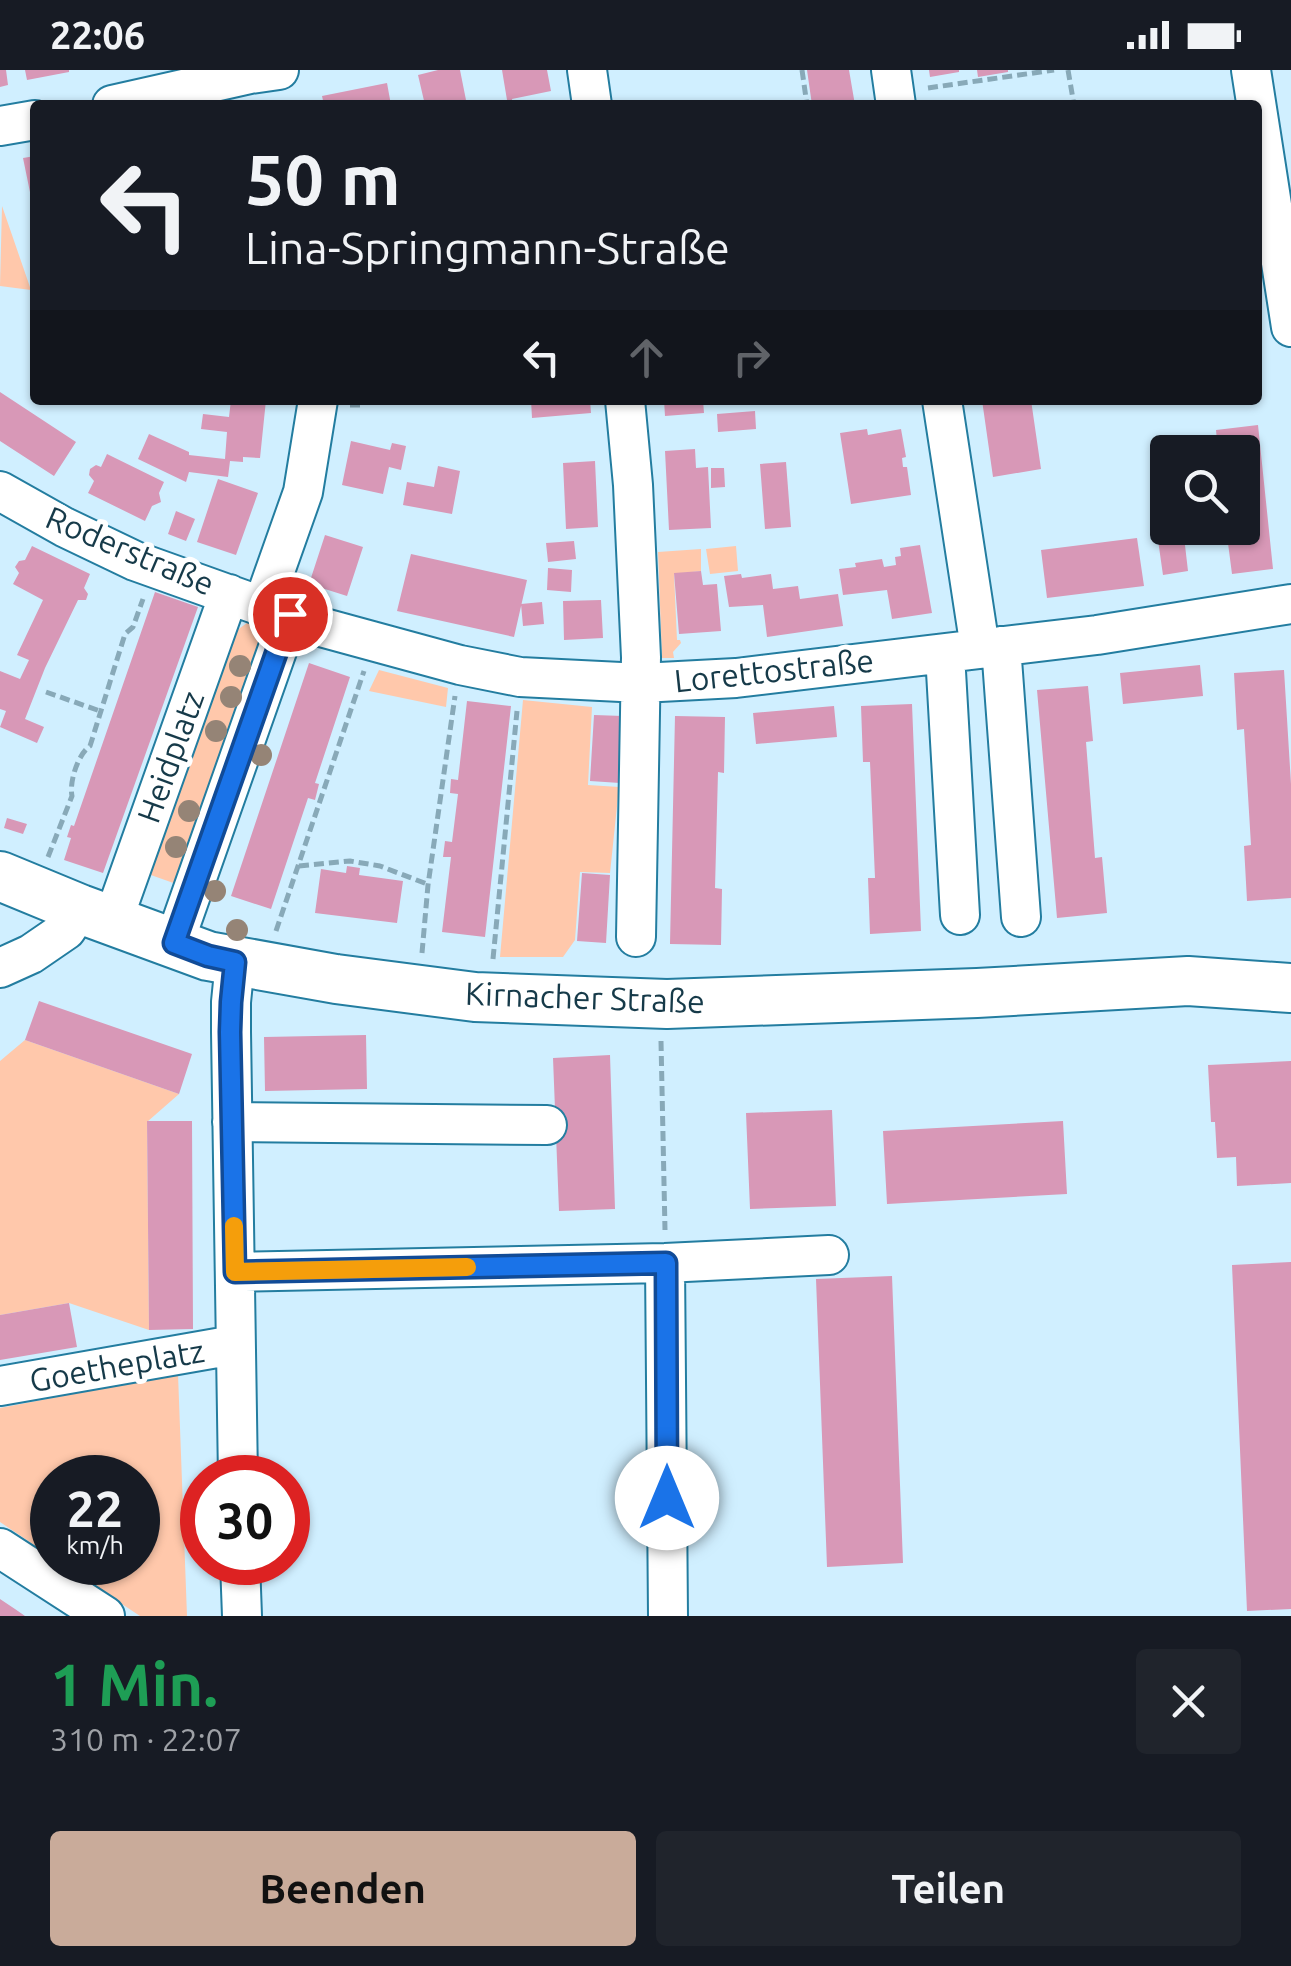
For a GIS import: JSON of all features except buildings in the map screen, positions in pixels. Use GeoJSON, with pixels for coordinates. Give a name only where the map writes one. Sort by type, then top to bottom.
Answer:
{"type":"FeatureCollection","features":[{"type":"Feature","properties":{"kind":"main road","name":"Kirnacher Straße"},"geometry":{"type":"LineString","coordinates":[[0,876],[208,956],[254,950],[336,979],[475,996],[668,1004],[977,993],[1188,980],[1291,988]]}},
{"type":"Feature","properties":{"kind":"main road","name":"Kirnacher Straße"},"geometry":{"type":"LineString","coordinates":[[1188,980],[1291,957]]}},
{"type":"Feature","properties":{"kind":"street"},"geometry":{"type":"LineString","coordinates":[[118,92],[279,70],[286,100]]}},
{"type":"Feature","properties":{"kind":"street"},"geometry":{"type":"LineString","coordinates":[[587,70],[591,100]]}},
{"type":"Feature","properties":{"kind":"street"},"geometry":{"type":"LineString","coordinates":[[1251,70],[1256,100]]}},
{"type":"Feature","properties":{"kind":"street"},"geometry":{"type":"LineString","coordinates":[[0,126],[30,121]]}},
{"type":"Feature","properties":{"kind":"street"},"geometry":{"type":"LineString","coordinates":[[1262,141],[1291,327]]}},
{"type":"Feature","properties":{"kind":"street"},"geometry":{"type":"LineString","coordinates":[[261,604],[303,492],[317,405]]}},
{"type":"Feature","properties":{"kind":"street"},"geometry":{"type":"LineString","coordinates":[[625,405],[633,486],[641,683],[636,937]]}},
{"type":"Feature","properties":{"kind":"street"},"geometry":{"type":"LineString","coordinates":[[943,405],[975,649],[1021,916]]}},
{"type":"Feature","properties":{"kind":"street","name":"Roderstraße"},"geometry":{"type":"LineString","coordinates":[[0,492],[154,567],[261,604]]}},
{"type":"Feature","properties":{"kind":"street","name":"Lorettostraße"},"geometry":{"type":"LineString","coordinates":[[261,604],[317,626],[460,666],[520,677],[641,683],[736,678],[1097,635],[1291,604]]}},
{"type":"Feature","properties":{"kind":"street","name":"Heidplatz"},"geometry":{"type":"LineString","coordinates":[[96,915],[261,604]]}},
{"type":"Feature","properties":{"kind":"street","name":"Heidplatz"},"geometry":{"type":"LineString","coordinates":[[174,943],[261,604]]}},
{"type":"Feature","properties":{"kind":"street"},"geometry":{"type":"LineString","coordinates":[[960,915],[975,649]]}},
{"type":"Feature","properties":{"kind":"street"},"geometry":{"type":"LineString","coordinates":[[0,968],[96,915]]}},
{"type":"Feature","properties":{"kind":"street"},"geometry":{"type":"LineString","coordinates":[[237,1455],[231,1002],[254,950]]}},
{"type":"Feature","properties":{"kind":"street"},"geometry":{"type":"LineString","coordinates":[[232,1122],[547,1125]]}},
{"type":"Feature","properties":{"kind":"street"},"geometry":{"type":"LineString","coordinates":[[235,1272],[829,1256]]}},
{"type":"Feature","properties":{"kind":"street"},"geometry":{"type":"LineString","coordinates":[[666,1263],[668,1616]]}},
{"type":"Feature","properties":{"kind":"street","name":"Goetheplatz"},"geometry":{"type":"LineString","coordinates":[[0,1386],[234,1345]]}},
{"type":"Feature","properties":{"kind":"street"},"geometry":{"type":"LineString","coordinates":[[0,1548],[105,1616]]}},
{"type":"Feature","properties":{"kind":"street"},"geometry":{"type":"LineString","coordinates":[[241,1585],[242,1616]]}},
{"type":"Feature","properties":{"kind":"path"},"geometry":{"type":"LineString","coordinates":[[802,70],[806,100]]}},
{"type":"Feature","properties":{"kind":"path"},"geometry":{"type":"LineString","coordinates":[[894,90],[1054,70]]}},
{"type":"Feature","properties":{"kind":"path"},"geometry":{"type":"LineString","coordinates":[[1068,70],[1073,100]]}},
{"type":"Feature","properties":{"kind":"path"},"geometry":{"type":"LineString","coordinates":[[47,858],[72,796],[70,789],[83,751],[90,746],[125,634],[132,626],[154,567]]}},
{"type":"Feature","properties":{"kind":"path"},"geometry":{"type":"LineString","coordinates":[[254,950],[299,866],[373,642]]}},
{"type":"Feature","properties":{"kind":"path"},"geometry":{"type":"LineString","coordinates":[[422,956],[428,884],[460,666]]}},
{"type":"Feature","properties":{"kind":"path"},"geometry":{"type":"LineString","coordinates":[[493,962],[520,677]]}},
{"type":"Feature","properties":{"kind":"path"},"geometry":{"type":"LineString","coordinates":[[46,692],[100,711]]}},
{"type":"Feature","properties":{"kind":"path"},"geometry":{"type":"LineString","coordinates":[[299,866],[350,862],[380,866],[428,884]]}},
{"type":"Feature","properties":{"kind":"path"},"geometry":{"type":"LineString","coordinates":[[661,1024],[666,1263]]}},
{"type":"Feature","properties":{"kind":"shaded area"},"geometry":{"type":"Polygon","coordinates":[[[2,206],[30,290],[0,286],[2,206]]]}},
{"type":"Feature","properties":{"kind":"shaded area"},"geometry":{"type":"Polygon","coordinates":[[[736,546],[738,571],[710,574],[706,549],[736,546]]]}},
{"type":"Feature","properties":{"kind":"shaded area"},"geometry":{"type":"Polygon","coordinates":[[[701,549],[701,571],[674,574],[677,640],[681,643],[673,652],[674,658],[662,658],[658,552],[701,549]]]}},
{"type":"Feature","properties":{"kind":"shaded area"},"geometry":{"type":"Polygon","coordinates":[[[247,623],[258,625],[265,633],[182,886],[148,874],[233,633],[247,623]]]}},
{"type":"Feature","properties":{"kind":"shaded area"},"geometry":{"type":"Polygon","coordinates":[[[379,670],[448,688],[446,707],[369,691],[379,670]]]}},
{"type":"Feature","properties":{"kind":"shaded area"},"geometry":{"type":"Polygon","coordinates":[[[523,700],[592,707],[588,785],[619,787],[610,873],[580,872],[575,940],[563,957],[500,957],[523,700]]]}},
{"type":"Feature","properties":{"kind":"shaded area"},"geometry":{"type":"Polygon","coordinates":[[[25,1040],[179,1094],[147,1122],[149,1330],[69,1303],[0,1315],[0,1061],[25,1040]]]}},
{"type":"Feature","properties":{"kind":"shaded area"},"geometry":{"type":"Polygon","coordinates":[[[178,1374],[180,1585],[186,1585],[187,1616],[140,1616],[93,1585],[160,1585],[160,1455],[30,1455],[30,1542],[0,1522],[0,1408],[178,1374]]]}},
{"type":"Feature","properties":{"kind":"slow traffic"},"geometry":{"type":"LineString","coordinates":[[234,1226],[235,1272],[467,1267]]}},
{"type":"Feature","properties":{"kind":"route"},"geometry":{"type":"LineString","coordinates":[[290,614],[174,943],[235,962],[230,1032],[235,1272],[666,1263],[667,1498]]}}]}
